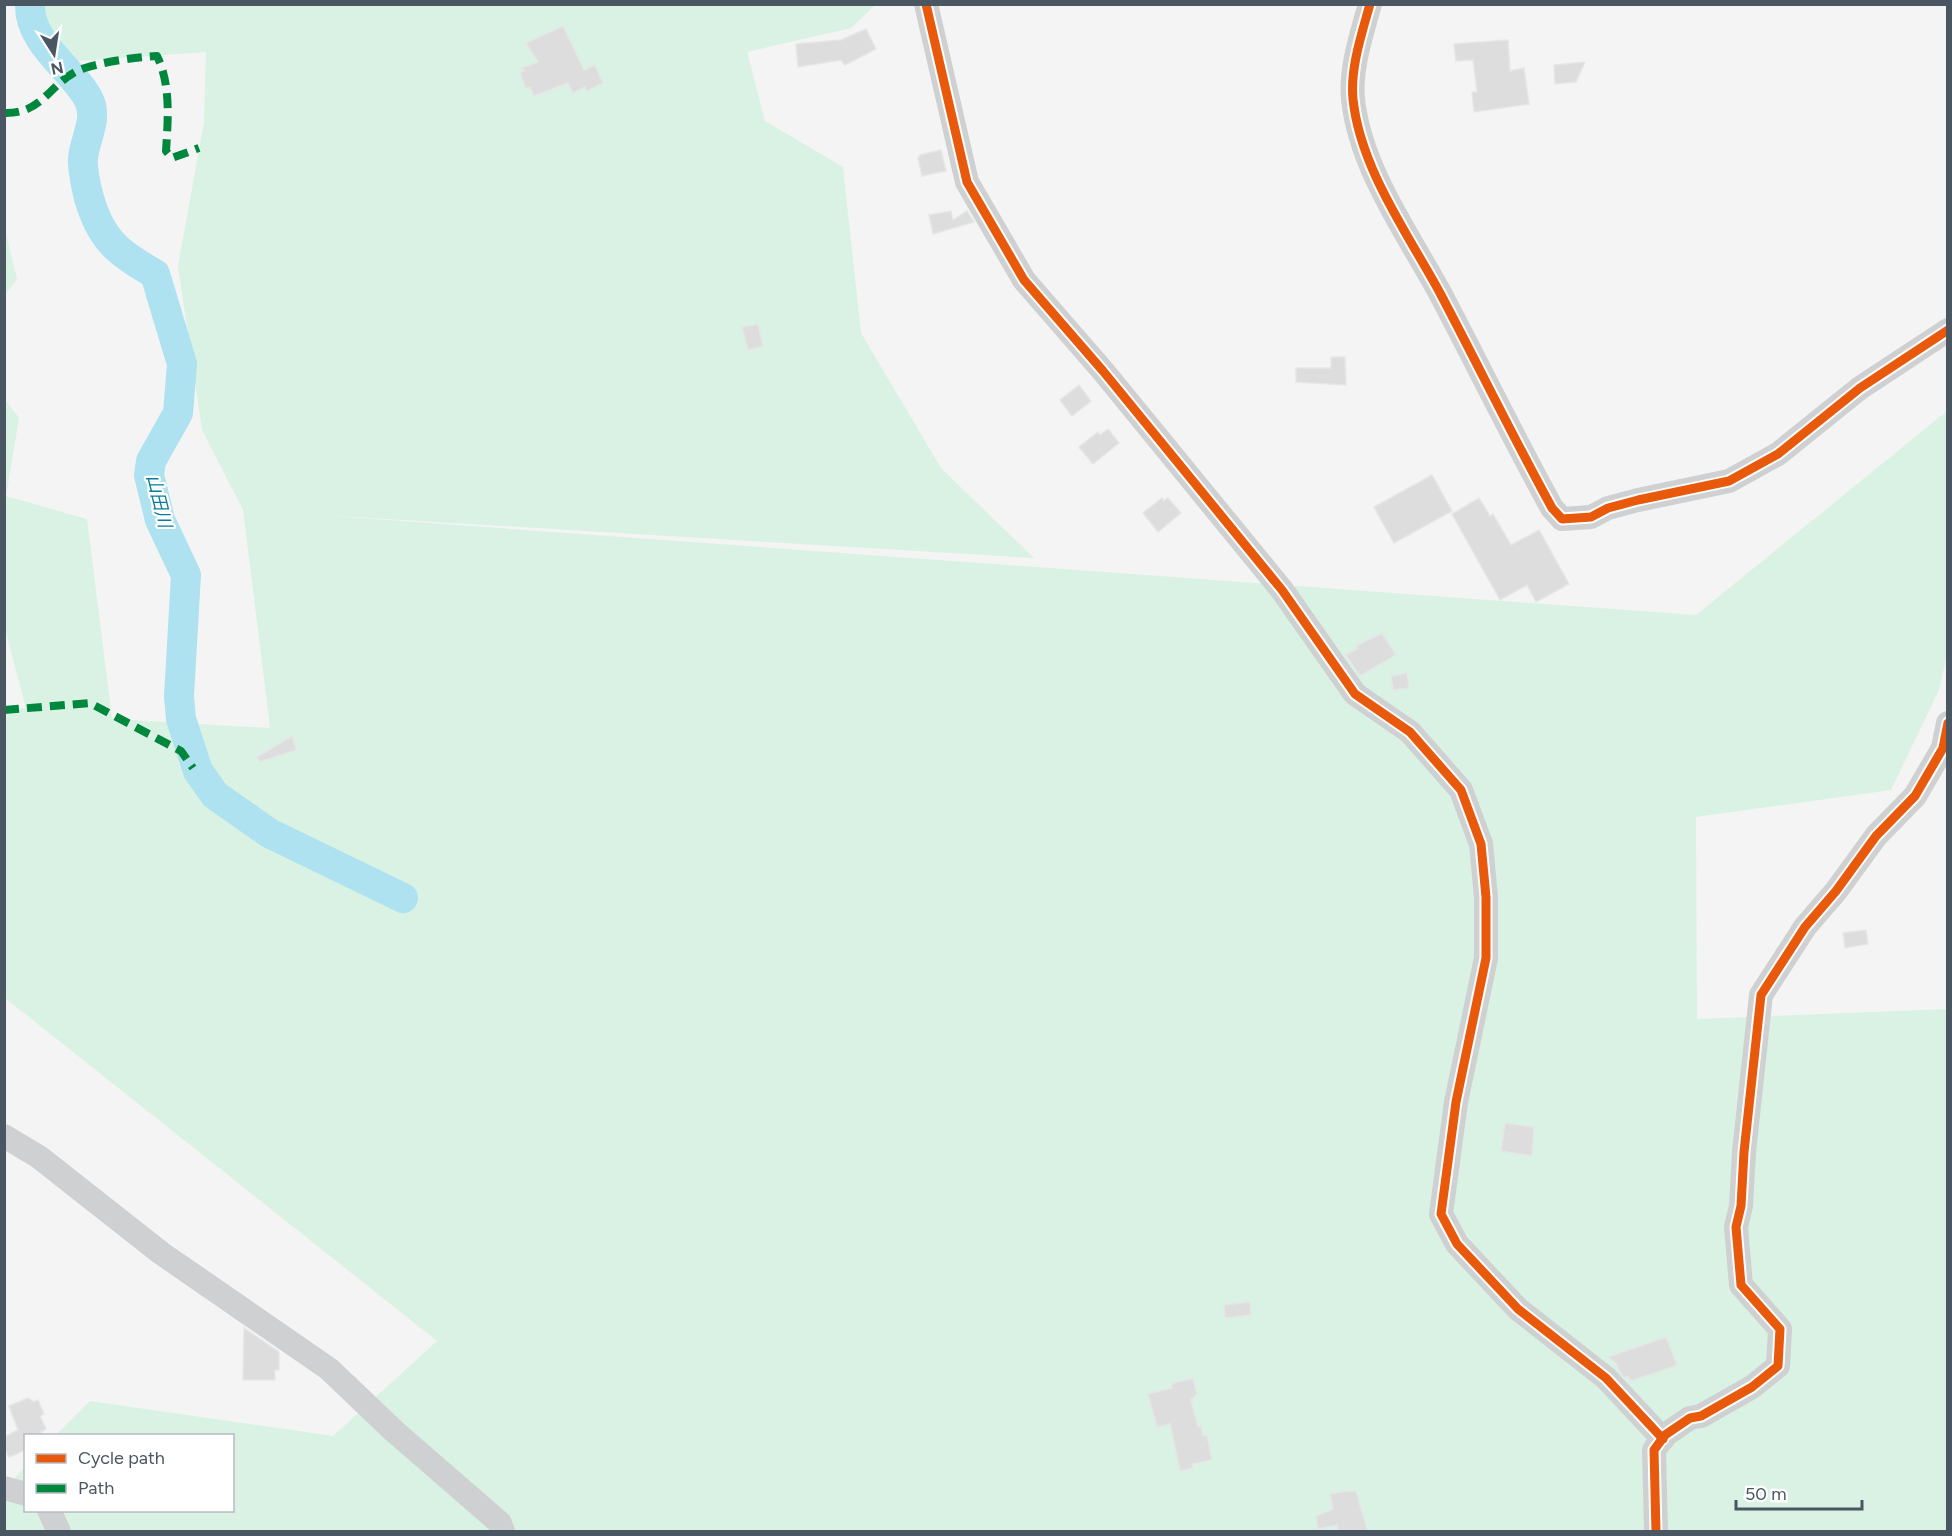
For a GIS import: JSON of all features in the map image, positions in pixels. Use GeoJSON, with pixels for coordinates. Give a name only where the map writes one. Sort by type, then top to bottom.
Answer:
{"type":"FeatureCollection","features":[{"type":"Feature","properties":{"kind":"street"},"geometry":{"type":"LineString","coordinates":[[926,4],[967,182],[1024,280],[1103,371],[1282,590],[1355,694],[1410,732],[1461,790],[1481,844],[1486,897],[1486,958],[1455,1102],[1441,1214],[1457,1244],[1518,1309],[1606,1378],[1663,1439]]}},
{"type":"Feature","properties":{"kind":"street"},"geometry":{"type":"LineString","coordinates":[[1370,4],[1359,42],[1353,96],[1357,124],[1382,190],[1440,293],[1546,499],[1562,519],[1591,516],[1608,508],[1638,500],[1729,481],[1778,454],[1860,388],[1947,330]]}},
{"type":"Feature","properties":{"kind":"street"},"geometry":{"type":"LineString","coordinates":[[1656,1532],[1654,1450],[1663,1439],[1690,1418],[1701,1416],[1752,1387],[1778,1366],[1780,1329],[1741,1285],[1736,1227],[1741,1206],[1744,1152],[1761,995],[1805,927],[1836,891],[1876,836],[1915,796],[1943,747],[1947,723]]}},
{"type":"Feature","properties":{"kind":"street"},"geometry":{"type":"LineString","coordinates":[[4,1136],[39,1157],[161,1253],[329,1370],[394,1431],[500,1523],[503,1532]]}},
{"type":"Feature","properties":{"kind":"street"},"geometry":{"type":"LineString","coordinates":[[4,1488],[24,1493]]}},
{"type":"Feature","properties":{"kind":"street"},"geometry":{"type":"LineString","coordinates":[[50,1512],[59,1532]]}},
{"type":"Feature","properties":{"kind":"green space"},"geometry":{"type":"Polygon","coordinates":[[[876,4],[851,28],[747,52],[765,121],[843,167],[861,333],[941,468],[1034,558],[319,515],[1696,615],[1947,411],[1947,655],[1939,690],[1891,790],[1696,817],[1697,1019],[1947,1009],[1947,1531],[5,1531],[5,1488],[24,1468],[24,1512],[234,1512],[234,1434],[57,1434],[90,1401],[333,1436],[437,1341],[5,998],[5,710],[26,708],[5,629],[4,398],[19,418],[6,496],[87,519],[112,719],[270,728],[243,510],[202,430],[178,266],[204,122],[206,52],[77,61],[61,51],[30,12],[35,5],[876,4]]]}},
{"type":"Feature","properties":{"kind":"green space"},"geometry":{"type":"Polygon","coordinates":[[[4,225],[17,279],[5,295],[4,295],[4,225]]]}},
{"type":"Feature","properties":{"kind":"building"},"geometry":{"type":"Polygon","coordinates":[[[563,26],[584,70],[595,65],[603,83],[587,91],[585,87],[573,93],[568,83],[534,96],[530,87],[526,89],[520,72],[524,71],[522,68],[538,62],[526,43],[563,26]]]}},
{"type":"Feature","properties":{"kind":"building"},"geometry":{"type":"Polygon","coordinates":[[[866,29],[876,49],[845,65],[841,60],[798,67],[796,44],[841,40],[866,29]]]}},
{"type":"Feature","properties":{"kind":"building"},"geometry":{"type":"Polygon","coordinates":[[[1508,40],[1510,71],[1524,68],[1529,104],[1474,112],[1472,92],[1477,92],[1473,60],[1456,61],[1454,44],[1508,40]]]}},
{"type":"Feature","properties":{"kind":"building"},"geometry":{"type":"Polygon","coordinates":[[[1585,62],[1576,82],[1555,84],[1554,65],[1585,62]]]}},
{"type":"Feature","properties":{"kind":"building"},"geometry":{"type":"Polygon","coordinates":[[[941,150],[946,171],[922,176],[918,158],[920,155],[941,150]]]}},
{"type":"Feature","properties":{"kind":"building"},"geometry":{"type":"Polygon","coordinates":[[[951,211],[953,220],[967,211],[974,222],[933,234],[929,215],[951,211]]]}},
{"type":"Feature","properties":{"kind":"building"},"geometry":{"type":"Polygon","coordinates":[[[758,324],[763,346],[748,350],[742,327],[758,324]]]}},
{"type":"Feature","properties":{"kind":"building"},"geometry":{"type":"Polygon","coordinates":[[[1331,357],[1345,357],[1346,385],[1296,382],[1296,368],[1331,368],[1331,357]]]}},
{"type":"Feature","properties":{"kind":"building"},"geometry":{"type":"Polygon","coordinates":[[[1079,385],[1091,401],[1072,416],[1060,400],[1079,385]]]}},
{"type":"Feature","properties":{"kind":"building"},"geometry":{"type":"Polygon","coordinates":[[[1108,429],[1119,443],[1093,464],[1079,447],[1098,432],[1100,435],[1108,429]]]}},
{"type":"Feature","properties":{"kind":"building"},"geometry":{"type":"Polygon","coordinates":[[[1432,475],[1452,511],[1394,543],[1374,507],[1432,475]]]}},
{"type":"Feature","properties":{"kind":"building"},"geometry":{"type":"Polygon","coordinates":[[[1162,498],[1164,501],[1168,498],[1181,513],[1158,532],[1143,513],[1162,498]]]}},
{"type":"Feature","properties":{"kind":"building"},"geometry":{"type":"Polygon","coordinates":[[[1479,498],[1490,516],[1493,514],[1511,545],[1539,530],[1569,584],[1536,602],[1527,585],[1500,600],[1452,514],[1479,498]]]}},
{"type":"Feature","properties":{"kind":"building"},"geometry":{"type":"Polygon","coordinates":[[[1382,633],[1396,655],[1360,676],[1346,655],[1358,648],[1356,646],[1382,633]]]}},
{"type":"Feature","properties":{"kind":"building"},"geometry":{"type":"Polygon","coordinates":[[[1407,673],[1409,688],[1393,690],[1391,676],[1407,673]]]}},
{"type":"Feature","properties":{"kind":"building"},"geometry":{"type":"Polygon","coordinates":[[[292,736],[296,750],[260,762],[257,757],[292,736]]]}},
{"type":"Feature","properties":{"kind":"building"},"geometry":{"type":"Polygon","coordinates":[[[1866,930],[1868,944],[1845,948],[1843,933],[1866,930]]]}},
{"type":"Feature","properties":{"kind":"building"},"geometry":{"type":"Polygon","coordinates":[[[1505,1123],[1534,1127],[1532,1156],[1501,1151],[1505,1123]]]}},
{"type":"Feature","properties":{"kind":"building"},"geometry":{"type":"Polygon","coordinates":[[[1250,1302],[1251,1315],[1225,1318],[1224,1305],[1250,1302]]]}},
{"type":"Feature","properties":{"kind":"building"},"geometry":{"type":"Polygon","coordinates":[[[244,1328],[279,1352],[279,1370],[275,1370],[275,1380],[243,1380],[244,1328]]]}},
{"type":"Feature","properties":{"kind":"building"},"geometry":{"type":"Polygon","coordinates":[[[1666,1337],[1677,1365],[1655,1373],[1630,1381],[1628,1376],[1625,1378],[1619,1371],[1617,1364],[1608,1357],[1666,1337]]]}},
{"type":"Feature","properties":{"kind":"building"},"geometry":{"type":"Polygon","coordinates":[[[1193,1378],[1197,1394],[1191,1400],[1198,1427],[1201,1426],[1203,1436],[1207,1435],[1212,1460],[1192,1464],[1193,1468],[1180,1471],[1170,1424],[1157,1427],[1148,1394],[1172,1388],[1171,1384],[1193,1378]]]}},
{"type":"Feature","properties":{"kind":"building"},"geometry":{"type":"Polygon","coordinates":[[[28,1398],[34,1402],[38,1400],[44,1414],[40,1416],[46,1429],[41,1432],[42,1434],[24,1434],[24,1451],[9,1457],[4,1446],[4,1437],[18,1430],[9,1406],[28,1398]]]}},
{"type":"Feature","properties":{"kind":"building"},"geometry":{"type":"Polygon","coordinates":[[[1356,1491],[1368,1532],[1339,1532],[1337,1525],[1318,1529],[1316,1516],[1333,1509],[1330,1494],[1356,1491]]]}},
{"type":"Feature","properties":{"kind":"waterway","name":"山田川"},"geometry":{"type":"LineString","coordinates":[[30,4],[31,18],[36,31],[89,100],[92,122],[83,163],[89,198],[99,225],[121,252],[155,274],[182,364],[178,413],[151,461],[149,475],[160,520],[186,575],[179,696],[181,719],[198,771],[215,795],[269,833],[403,898]]}},
{"type":"Feature","properties":{"kind":"marked path"},"geometry":{"type":"LineString","coordinates":[[4,113],[17,112],[35,105],[65,78],[83,69],[115,61],[157,56],[167,90],[166,151],[172,158],[199,148]]}},
{"type":"Feature","properties":{"kind":"marked path"},"geometry":{"type":"LineString","coordinates":[[4,710],[90,703],[181,751],[193,768]]}},
{"type":"Feature","properties":{"kind":"cycle path"},"geometry":{"type":"LineString","coordinates":[[926,4],[967,182],[1024,280],[1103,371],[1282,590],[1355,694],[1410,732],[1461,790],[1481,844],[1486,897],[1486,958],[1456,1102],[1441,1214],[1457,1244],[1518,1309],[1606,1378],[1663,1439]]}},
{"type":"Feature","properties":{"kind":"cycle path"},"geometry":{"type":"LineString","coordinates":[[1370,4],[1353,75],[1353,99],[1357,125],[1365,150],[1387,200],[1440,293],[1523,455],[1552,508],[1562,519],[1591,517],[1608,508],[1638,500],[1729,481],[1778,454],[1860,388],[1948,330]]}},
{"type":"Feature","properties":{"kind":"cycle path"},"geometry":{"type":"LineString","coordinates":[[1656,1532],[1654,1450],[1665,1435],[1690,1418],[1701,1416],[1752,1387],[1778,1366],[1780,1329],[1741,1285],[1736,1227],[1741,1206],[1744,1152],[1761,995],[1805,927],[1836,891],[1876,836],[1915,796],[1943,748],[1948,723]]}}]}
